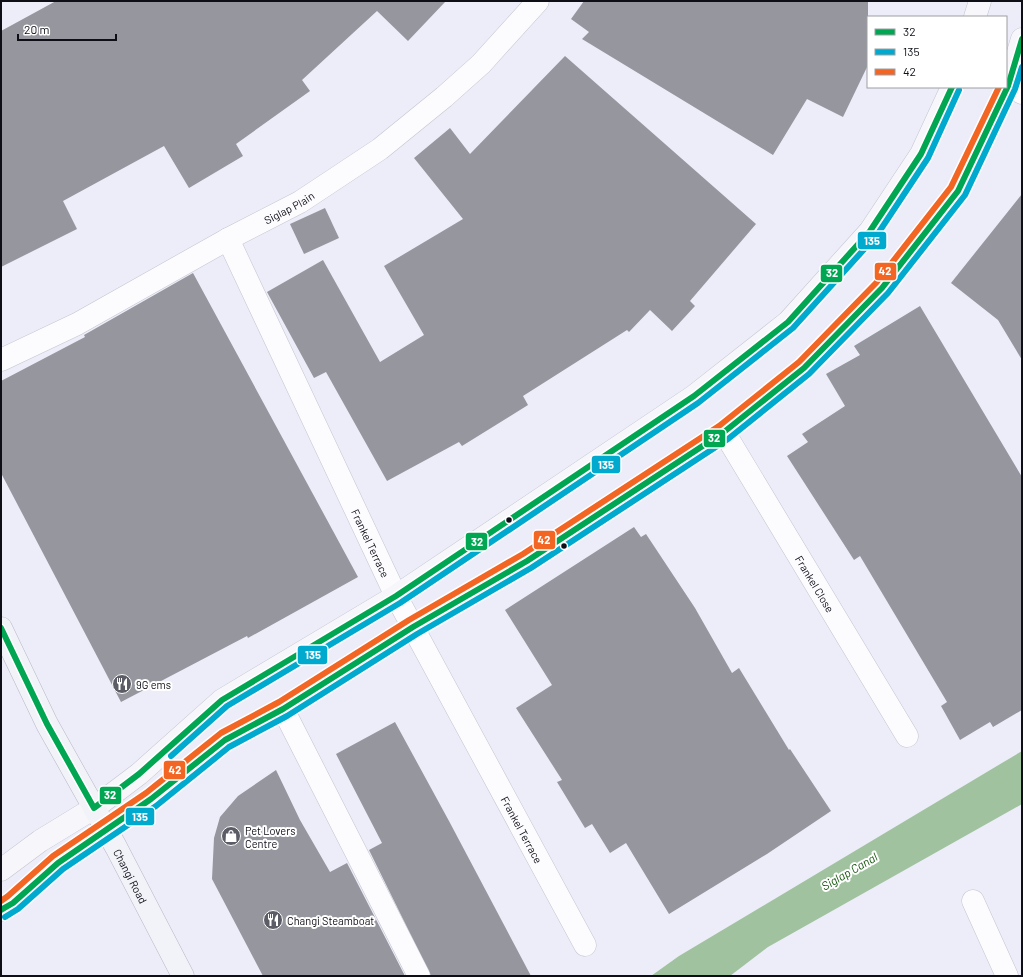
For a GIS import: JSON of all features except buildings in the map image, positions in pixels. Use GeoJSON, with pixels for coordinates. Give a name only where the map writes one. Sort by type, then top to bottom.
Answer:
{"type":"FeatureCollection","features":[{"type":"Feature","properties":{"kind":"main road","name":"Changi Road"},"geometry":{"type":"LineString","coordinates":[[1,628],[47,724],[106,829],[183,976]]}},
{"type":"Feature","properties":{"kind":"street","name":"Siglap Plain"},"geometry":{"type":"LineString","coordinates":[[1,360],[77,324],[228,239],[300,202],[380,149],[444,97],[481,64],[538,1]]}},
{"type":"Feature","properties":{"kind":"street"},"geometry":{"type":"LineString","coordinates":[[975,16],[980,1]]}},
{"type":"Feature","properties":{"kind":"street"},"geometry":{"type":"LineString","coordinates":[[1,910],[13,903],[58,863],[150,799],[225,740],[284,709],[413,627],[527,561],[724,432],[804,368],[882,288],[958,191],[1012,88],[1022,40]]}},
{"type":"Feature","properties":{"kind":"street"},"geometry":{"type":"LineString","coordinates":[[1,870],[40,841],[94,808],[139,774],[222,700],[396,596],[694,396],[788,322],[870,231],[921,154],[952,88]]}},
{"type":"Feature","properties":{"kind":"street","name":"Frankel Terrace"},"geometry":{"type":"LineString","coordinates":[[228,239],[396,596],[585,945]]}},
{"type":"Feature","properties":{"kind":"street","name":"Frankel Close"},"geometry":{"type":"LineString","coordinates":[[724,432],[906,736]]}},
{"type":"Feature","properties":{"kind":"street"},"geometry":{"type":"LineString","coordinates":[[284,709],[419,976]]}},
{"type":"Feature","properties":{"kind":"street"},"geometry":{"type":"LineString","coordinates":[[972,901],[1008,976]]}},
{"type":"Feature","properties":{"kind":"water","name":"Siglap Canal"},"geometry":{"type":"Polygon","coordinates":[[[1022,751],[1022,804],[768,947],[730,976],[651,976],[679,956],[1022,751]]]}},
{"type":"Feature","properties":{"kind":"transit line","name":"32"},"geometry":{"type":"LineString","coordinates":[[1,910],[13,903],[58,863],[151,799],[225,740],[283,709],[413,627],[527,561],[724,432],[804,368],[882,288],[958,191],[1008,86],[1022,39]]}},
{"type":"Feature","properties":{"kind":"transit line","name":"135"},"geometry":{"type":"LineString","coordinates":[[5,917],[18,909],[63,869],[156,806],[229,747],[287,716],[417,634],[531,568],[728,439],[809,374],[888,293],[965,195],[1015,89],[1022,67]]}},
{"type":"Feature","properties":{"kind":"transit line","name":"32"},"geometry":{"type":"LineString","coordinates":[[1,628],[47,724],[94,808],[139,774],[222,700],[396,596],[694,396],[788,322],[870,231],[921,154],[952,88]]}},
{"type":"Feature","properties":{"kind":"transit line","name":"42"},"geometry":{"type":"LineString","coordinates":[[1,901],[53,856],[146,793],[221,733],[279,702],[409,620],[523,554],[719,426],[799,362],[876,283],[951,187],[999,88]]}},
{"type":"Feature","properties":{"kind":"transit line","name":"135"},"geometry":{"type":"LineString","coordinates":[[171,756],[227,706],[400,603],[698,403],[793,328],[877,235],[928,158],[959,90]]}},
{"type":"Feature","properties":{"kind":"place","name":"9G ems"},"geometry":{"type":"Point","coordinates":[122,684]}},
{"type":"Feature","properties":{"kind":"place","name":"Pet Lovers Centre"},"geometry":{"type":"Point","coordinates":[231,836]}},
{"type":"Feature","properties":{"kind":"place","name":"Changi Steamboat"},"geometry":{"type":"Point","coordinates":[273,920]}}]}
